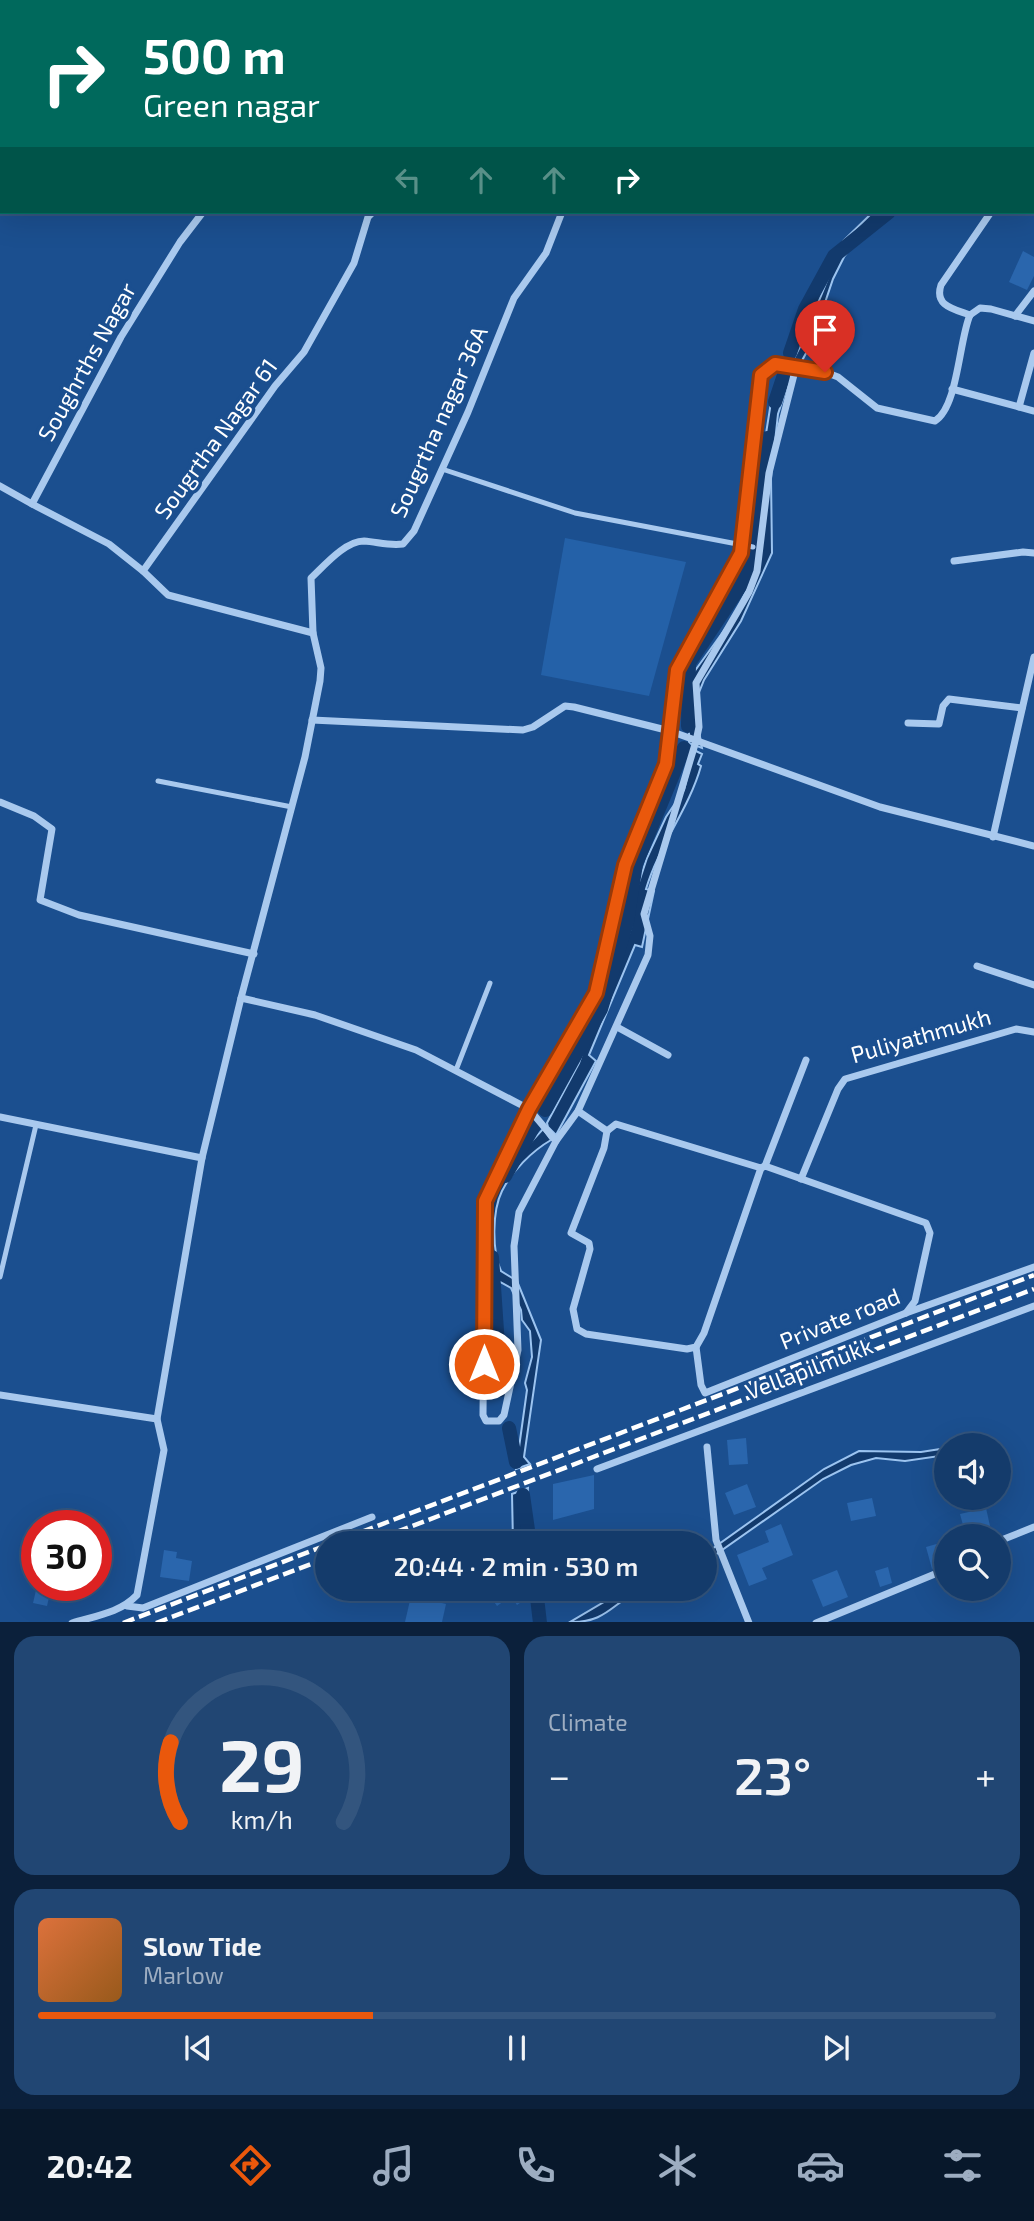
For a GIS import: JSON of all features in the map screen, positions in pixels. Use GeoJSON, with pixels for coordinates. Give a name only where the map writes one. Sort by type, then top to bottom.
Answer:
{"type":"FeatureCollection","features":[{"type":"Feature","properties":{"kind":"street","name":"Soughrths Nagar"},"geometry":{"type":"LineString","coordinates":[[32,504],[121,337],[180,242],[202,214]]}},
{"type":"Feature","properties":{"kind":"street","name":"Sougrtha Nagar 61"},"geometry":{"type":"LineString","coordinates":[[143,571],[275,386],[304,352],[354,262],[371,214]]}},
{"type":"Feature","properties":{"kind":"street","name":"Sougrtha nagar 36A"},"geometry":{"type":"LineString","coordinates":[[157,1419],[202,1158],[312,720],[321,668],[313,633],[311,578],[351,544],[362,541],[391,546],[403,544],[414,531],[468,412],[514,298],[547,253],[561,214]]}},
{"type":"Feature","properties":{"kind":"street"},"geometry":{"type":"LineString","coordinates":[[970,315],[947,306],[940,301],[938,293],[989,214]]}},
{"type":"Feature","properties":{"kind":"street"},"geometry":{"type":"LineString","coordinates":[[1015,316],[1034,291]]}},
{"type":"Feature","properties":{"kind":"street"},"geometry":{"type":"LineString","coordinates":[[796,367],[769,473],[757,571],[748,592],[696,683],[699,727],[696,741],[644,914],[650,936],[648,955],[578,1111],[555,1141],[519,1212],[514,1246],[518,1350],[503,1415],[499,1421],[486,1421],[483,1415],[485,1201],[529,1109],[596,993],[625,865],[666,764],[677,670],[737,564],[743,545],[744,506],[761,375],[775,364],[796,367],[825,372],[838,376],[877,408],[935,421],[942,417],[952,389],[970,315],[980,308],[1034,321]]}},
{"type":"Feature","properties":{"kind":"street"},"geometry":{"type":"LineString","coordinates":[[1019,407],[1034,353]]}},
{"type":"Feature","properties":{"kind":"street"},"geometry":{"type":"LineString","coordinates":[[952,389],[1034,411]]}},
{"type":"Feature","properties":{"kind":"street"},"geometry":{"type":"LineString","coordinates":[[0,486],[109,544],[168,595],[313,633]]}},
{"type":"Feature","properties":{"kind":"street"},"geometry":{"type":"LineString","coordinates":[[954,561],[1034,553]]}},
{"type":"Feature","properties":{"kind":"street"},"geometry":{"type":"LineString","coordinates":[[993,837],[1034,657]]}},
{"type":"Feature","properties":{"kind":"street"},"geometry":{"type":"LineString","coordinates":[[908,723],[939,723],[943,706],[949,699],[1022,708]]}},
{"type":"Feature","properties":{"kind":"street"},"geometry":{"type":"LineString","coordinates":[[312,720],[523,730],[533,727],[565,706],[670,731],[880,807],[1034,846]]}},
{"type":"Feature","properties":{"kind":"street"},"geometry":{"type":"LineString","coordinates":[[0,802],[34,816],[52,829],[40,900],[79,915],[254,954]]}},
{"type":"Feature","properties":{"kind":"street"},"geometry":{"type":"LineString","coordinates":[[977,966],[1034,985]]}},
{"type":"Feature","properties":{"kind":"street"},"geometry":{"type":"LineString","coordinates":[[241,998],[316,1015],[416,1050],[529,1109],[555,1141]]}},
{"type":"Feature","properties":{"kind":"street"},"geometry":{"type":"LineString","coordinates":[[617,1027],[668,1055]]}},
{"type":"Feature","properties":{"kind":"street","name":"Puliyathmukh"},"geometry":{"type":"LineString","coordinates":[[801,1179],[838,1089],[845,1079],[1016,1030],[1034,1032]]}},
{"type":"Feature","properties":{"kind":"street"},"geometry":{"type":"LineString","coordinates":[[806,1060],[763,1167],[704,1333],[696,1348],[687,1349],[586,1334],[577,1329],[573,1308],[590,1249],[589,1242],[571,1233],[604,1148],[607,1130],[616,1124],[763,1167],[801,1179],[926,1223],[930,1233],[915,1301],[906,1313]]}},
{"type":"Feature","properties":{"kind":"street"},"geometry":{"type":"LineString","coordinates":[[578,1111],[607,1130]]}},
{"type":"Feature","properties":{"kind":"street"},"geometry":{"type":"LineString","coordinates":[[0,1117],[202,1158]]}},
{"type":"Feature","properties":{"kind":"street","name":"Private road"},"geometry":{"type":"LineString","coordinates":[[696,1348],[701,1385],[705,1393],[906,1313],[1034,1267]]}},
{"type":"Feature","properties":{"kind":"street","name":"Vellapilmukk"},"geometry":{"type":"LineString","coordinates":[[597,1469],[1034,1306]]}},
{"type":"Feature","properties":{"kind":"street"},"geometry":{"type":"LineString","coordinates":[[0,1395],[157,1419],[164,1450],[137,1595],[127,1605]]}},
{"type":"Feature","properties":{"kind":"street"},"geometry":{"type":"LineString","coordinates":[[706,1447],[716,1540],[749,1622]]}},
{"type":"Feature","properties":{"kind":"street"},"geometry":{"type":"LineString","coordinates":[[72,1622],[127,1605],[143,1608],[372,1517]]}},
{"type":"Feature","properties":{"kind":"street"},"geometry":{"type":"LineString","coordinates":[[1011,1536],[1034,1527]]}},
{"type":"Feature","properties":{"kind":"street"},"geometry":{"type":"LineString","coordinates":[[816,1622],[934,1574]]}},
{"type":"Feature","properties":{"kind":"lane"},"geometry":{"type":"LineString","coordinates":[[442,469],[575,513],[753,547]]}},
{"type":"Feature","properties":{"kind":"lane"},"geometry":{"type":"LineString","coordinates":[[158,780],[292,807]]}},
{"type":"Feature","properties":{"kind":"lane"},"geometry":{"type":"LineString","coordinates":[[456,1070],[490,983]]}},
{"type":"Feature","properties":{"kind":"lane"},"geometry":{"type":"LineString","coordinates":[[0,1277],[36,1125]]}},
{"type":"Feature","properties":{"kind":"shaded area"},"geometry":{"type":"Polygon","coordinates":[[[871,214],[884,214],[857,239],[844,257],[833,279],[811,344],[786,390],[778,414],[771,479],[772,553],[741,621],[704,680],[698,695],[697,720],[702,748],[689,743],[689,679],[733,618],[758,567],[764,446],[771,402],[802,343],[843,241],[871,214]]]}},
{"type":"Feature","properties":{"kind":"shaded area"},"geometry":{"type":"Polygon","coordinates":[[[565,538],[686,562],[649,696],[541,675],[565,538]]]}},
{"type":"Feature","properties":{"kind":"shaded area"},"geometry":{"type":"Polygon","coordinates":[[[694,750],[702,754],[696,782],[658,857],[646,889],[654,891],[642,947],[635,945],[589,1055],[596,1061],[556,1135],[547,1123],[579,1063],[599,1006],[618,966],[631,928],[635,894],[647,858],[666,817],[684,790],[694,750]]]}},
{"type":"Feature","properties":{"kind":"shaded area"},"geometry":{"type":"Polygon","coordinates":[[[543,1129],[551,1140],[530,1156],[511,1176],[499,1199],[495,1220],[496,1253],[501,1271],[517,1281],[541,1340],[524,1457],[530,1464],[516,1469],[527,1390],[525,1383],[532,1357],[530,1331],[522,1320],[521,1310],[511,1288],[495,1279],[489,1267],[486,1238],[494,1197],[492,1195],[498,1178],[543,1129]]]}},
{"type":"Feature","properties":{"kind":"shaded area"},"geometry":{"type":"Polygon","coordinates":[[[934,1450],[934,1457],[905,1461],[876,1458],[851,1465],[823,1479],[717,1554],[717,1545],[824,1469],[859,1451],[934,1450]]]}},
{"type":"Feature","properties":{"kind":"shaded area"},"geometry":{"type":"Polygon","coordinates":[[[528,1488],[525,1531],[513,1531],[512,1494],[528,1488]]]}},
{"type":"Feature","properties":{"kind":"shaded area"},"geometry":{"type":"Polygon","coordinates":[[[606,1601],[623,1601],[593,1619],[570,1622],[606,1601]]]}},
{"type":"Feature","properties":{"kind":"building"},"geometry":{"type":"Polygon","coordinates":[[[1023,251],[1034,257],[1034,276],[1027,290],[1009,282],[1023,251]]]}},
{"type":"Feature","properties":{"kind":"building"},"geometry":{"type":"Polygon","coordinates":[[[746,1438],[748,1464],[729,1465],[727,1440],[746,1438]]]}},
{"type":"Feature","properties":{"kind":"building"},"geometry":{"type":"Polygon","coordinates":[[[594,1475],[594,1509],[553,1520],[553,1484],[594,1475]]]}},
{"type":"Feature","properties":{"kind":"building"},"geometry":{"type":"Polygon","coordinates":[[[747,1484],[756,1507],[734,1515],[725,1493],[747,1484]]]}},
{"type":"Feature","properties":{"kind":"building"},"geometry":{"type":"Polygon","coordinates":[[[872,1498],[876,1516],[851,1521],[847,1503],[872,1498]]]}},
{"type":"Feature","properties":{"kind":"building"},"geometry":{"type":"Polygon","coordinates":[[[986,1510],[990,1524],[963,1524],[960,1514],[986,1510]]]}},
{"type":"Feature","properties":{"kind":"building"},"geometry":{"type":"Polygon","coordinates":[[[781,1524],[793,1555],[762,1568],[767,1579],[749,1586],[737,1555],[769,1542],[765,1531],[781,1524]]]}},
{"type":"Feature","properties":{"kind":"building"},"geometry":{"type":"Polygon","coordinates":[[[934,1545],[932,1569],[926,1547],[934,1545]]]}},
{"type":"Feature","properties":{"kind":"building"},"geometry":{"type":"Polygon","coordinates":[[[164,1550],[177,1552],[176,1558],[192,1561],[189,1581],[160,1577],[164,1550]]]}},
{"type":"Feature","properties":{"kind":"building"},"geometry":{"type":"Polygon","coordinates":[[[888,1567],[892,1583],[880,1587],[875,1571],[888,1567]]]}},
{"type":"Feature","properties":{"kind":"building"},"geometry":{"type":"Polygon","coordinates":[[[837,1570],[848,1597],[823,1607],[812,1580],[837,1570]]]}},
{"type":"Feature","properties":{"kind":"building"},"geometry":{"type":"Polygon","coordinates":[[[33,1601],[48,1601],[47,1606],[33,1601]]]}},
{"type":"Feature","properties":{"kind":"building"},"geometry":{"type":"Polygon","coordinates":[[[410,1601],[446,1604],[442,1622],[405,1622],[410,1601]]]}},
{"type":"Feature","properties":{"kind":"waterway"},"geometry":{"type":"LineString","coordinates":[[790,353],[805,309],[834,256],[886,214]]}},
{"type":"Feature","properties":{"kind":"waterway"},"geometry":{"type":"LineString","coordinates":[[775,402],[785,372]]}},
{"type":"Feature","properties":{"kind":"waterway"},"geometry":{"type":"LineString","coordinates":[[688,726],[689,663],[741,585],[753,554],[767,438]]}},
{"type":"Feature","properties":{"kind":"waterway"},"geometry":{"type":"LineString","coordinates":[[545,1110],[601,1009],[627,922],[636,864],[684,748]]}},
{"type":"Feature","properties":{"kind":"waterway"},"geometry":{"type":"LineString","coordinates":[[505,1176],[534,1126]]}},
{"type":"Feature","properties":{"kind":"waterway"},"geometry":{"type":"LineString","coordinates":[[492,1257],[501,1390]]}},
{"type":"Feature","properties":{"kind":"waterway"},"geometry":{"type":"LineString","coordinates":[[509,1428],[516,1462]]}},
{"type":"Feature","properties":{"kind":"waterway"},"geometry":{"type":"LineString","coordinates":[[523,1495],[528,1531]]}},
{"type":"Feature","properties":{"kind":"waterway"},"geometry":{"type":"LineString","coordinates":[[537,1601],[540,1622]]}},
{"type":"Feature","properties":{"kind":"railway"},"geometry":{"type":"LineString","coordinates":[[364,1531],[1034,1275]]}},
{"type":"Feature","properties":{"kind":"railway"},"geometry":{"type":"LineString","coordinates":[[399,1531],[1034,1289]]}},
{"type":"Feature","properties":{"kind":"railway"},"geometry":{"type":"LineString","coordinates":[[126,1622],[315,1550]]}},
{"type":"Feature","properties":{"kind":"railway"},"geometry":{"type":"LineString","coordinates":[[159,1622],[315,1563]]}},
{"type":"Feature","properties":{"kind":"route"},"geometry":{"type":"LineString","coordinates":[[484,1364],[485,1201],[529,1109],[596,993],[625,865],[666,764],[673,686],[677,670],[741,553],[758,383],[767,368],[775,364],[825,372]]}}]}
